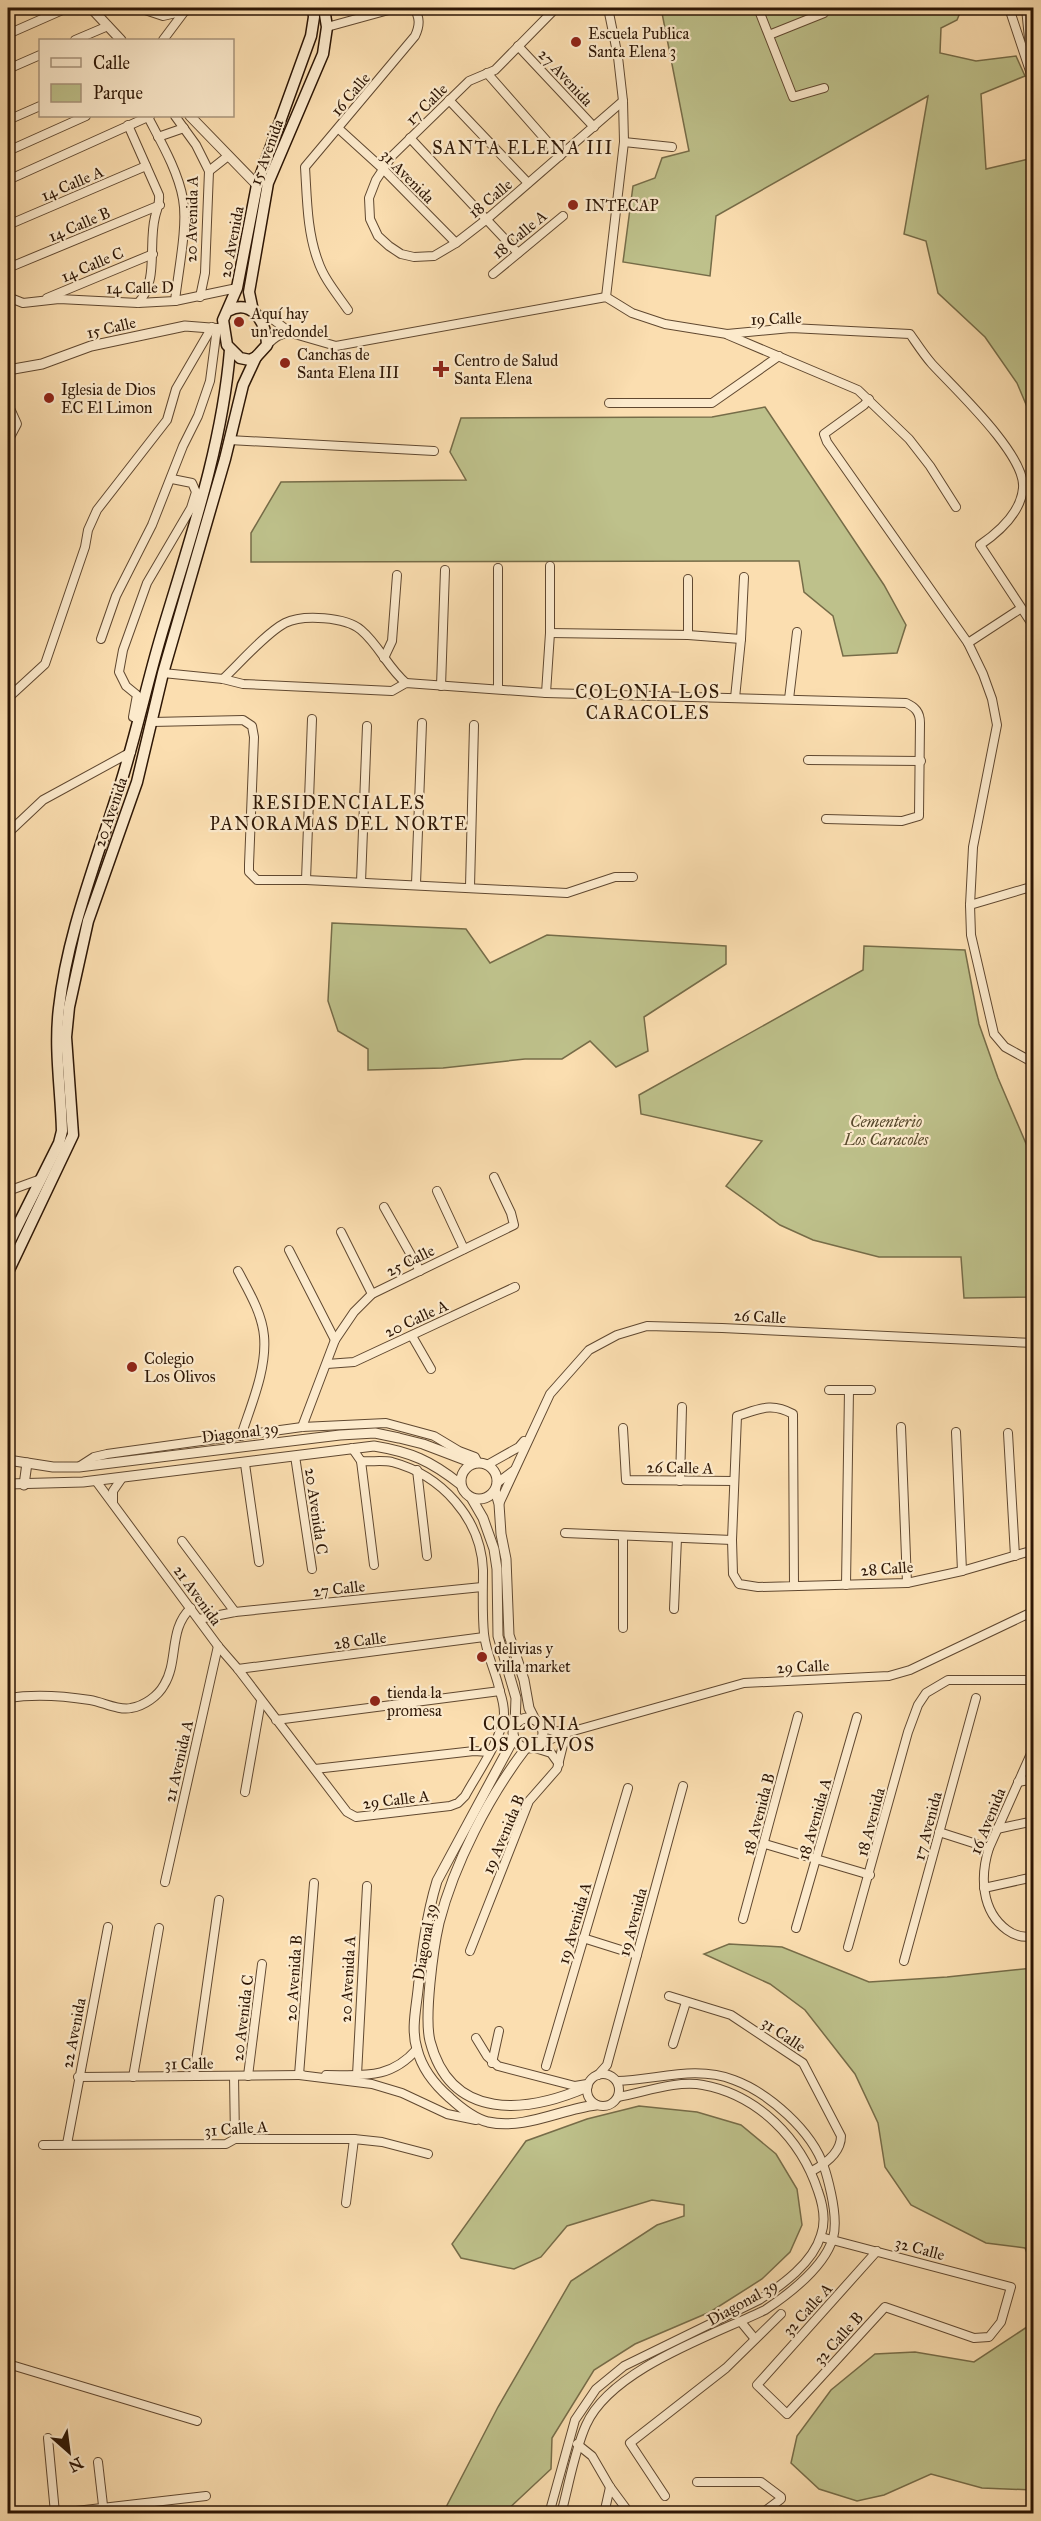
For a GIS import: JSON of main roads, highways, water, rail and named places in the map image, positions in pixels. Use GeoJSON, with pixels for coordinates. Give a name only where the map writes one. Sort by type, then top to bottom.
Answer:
{"type":"FeatureCollection","features":[{"type":"Feature","properties":{"kind":"main road","name":"20 Avenida"},"geometry":{"type":"LineString","coordinates":[[228,310],[237,288],[256,186],[311,36],[313,8]]}},
{"type":"Feature","properties":{"kind":"main road","name":"15 Avenida"},"geometry":{"type":"LineString","coordinates":[[256,314],[249,292],[268,183],[323,54],[327,27],[324,8]]}},
{"type":"Feature","properties":{"kind":"main road"},"geometry":{"type":"LineString","coordinates":[[236,306],[244,306],[256,314],[267,333],[267,345],[250,360],[240,358],[230,350],[217,328],[228,310],[236,306]]}},
{"type":"Feature","properties":{"kind":"main road","name":"20 Avenida"},"geometry":{"type":"LineString","coordinates":[[8,1245],[59,1143],[62,1131],[57,1028],[77,917],[131,752],[157,649],[206,485],[218,436],[230,350]]}},
{"type":"Feature","properties":{"kind":"main road","name":"20 Avenida"},"geometry":{"type":"LineString","coordinates":[[8,1272],[73,1135],[66,1037],[69,1006],[88,921],[137,782],[163,673],[243,384],[256,357]]}},
{"type":"Feature","properties":{"kind":"place","name":"Escuela Publica Santa Elena 3"},"geometry":{"type":"Point","coordinates":[576,42]}},
{"type":"Feature","properties":{"kind":"place","name":"INTECAP"},"geometry":{"type":"Point","coordinates":[573,205]}},
{"type":"Feature","properties":{"kind":"place","name":"Aquí hay un redondel"},"geometry":{"type":"Point","coordinates":[239,322]}},
{"type":"Feature","properties":{"kind":"place","name":"Canchas de Santa Elena III"},"geometry":{"type":"Point","coordinates":[285,363]}},
{"type":"Feature","properties":{"kind":"place","name":"Centro de Salud Santa Elena"},"geometry":{"type":"Point","coordinates":[441,369]}},
{"type":"Feature","properties":{"kind":"place","name":"Iglesia de Dios EC El Limon"},"geometry":{"type":"Point","coordinates":[49,398]}},
{"type":"Feature","properties":{"kind":"place","name":"Colegio Los Olivos"},"geometry":{"type":"Point","coordinates":[132,1367]}},
{"type":"Feature","properties":{"kind":"place","name":"delivias y villa market"},"geometry":{"type":"Point","coordinates":[482,1657]}},
{"type":"Feature","properties":{"kind":"place","name":"tienda la promesa"},"geometry":{"type":"Point","coordinates":[375,1701]}},
{"type":"Feature","properties":{"kind":"district","name":"SANTA ELENA III"},"geometry":{"type":"Point","coordinates":[523,148]}},
{"type":"Feature","properties":{"kind":"district","name":"COLONIA LOS CARACOLES"},"geometry":{"type":"Point","coordinates":[648,702]}},
{"type":"Feature","properties":{"kind":"district","name":"RESIDENCIALES PANORAMAS DEL NORTE"},"geometry":{"type":"Point","coordinates":[339,813]}},
{"type":"Feature","properties":{"kind":"district","name":"COLONIA LOS OLIVOS"},"geometry":{"type":"Point","coordinates":[532,1734]}},
{"type":"Feature","properties":{"kind":"park label","name":"Cementerio Los Caracoles"},"geometry":{"type":"Point","coordinates":[886,1130]}}]}
